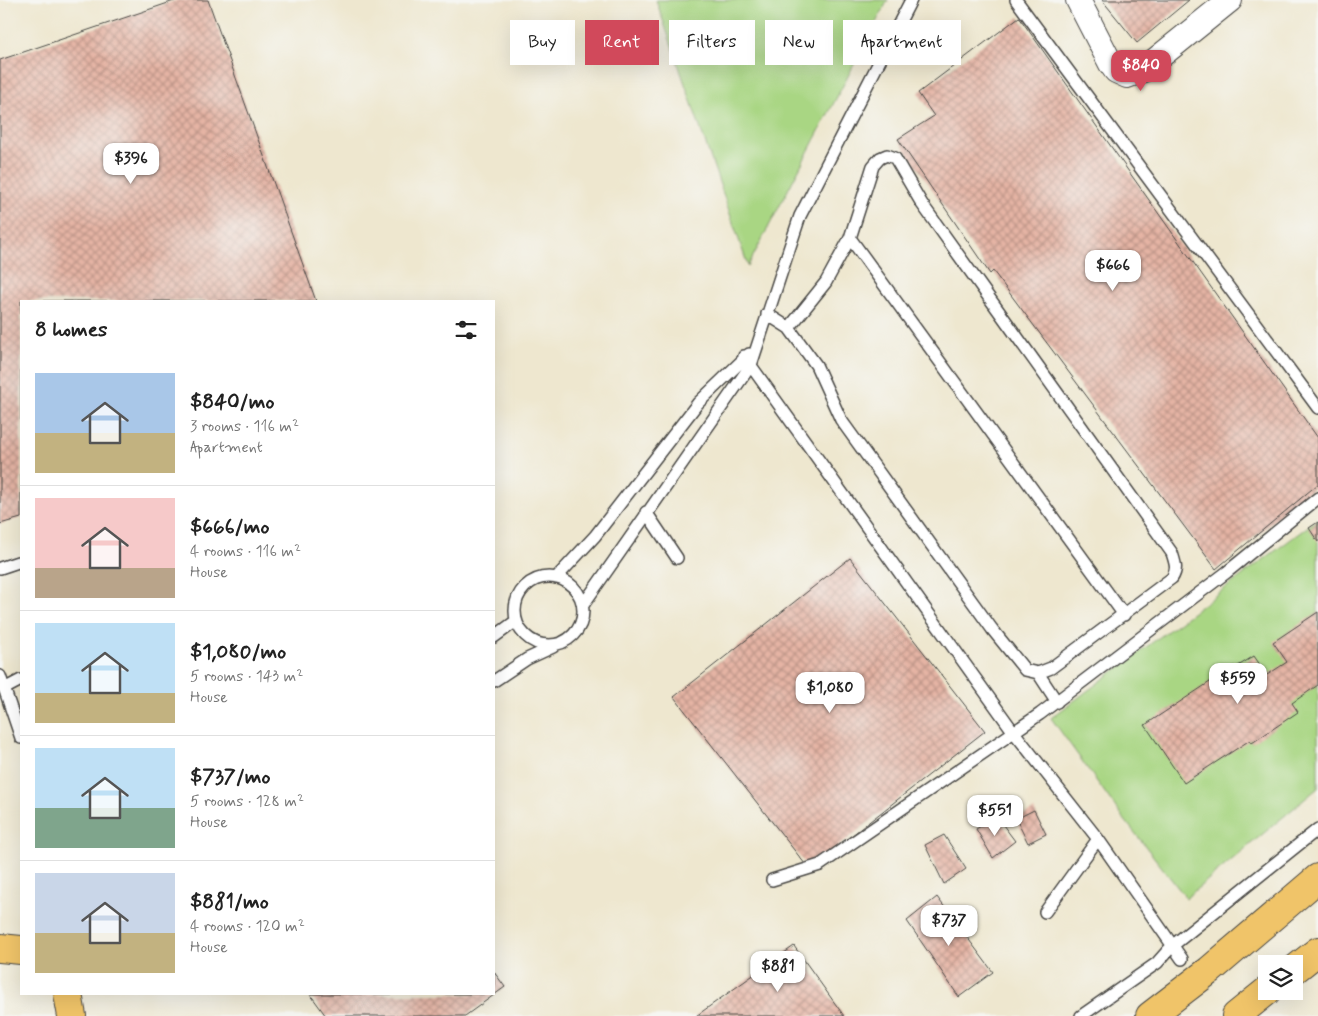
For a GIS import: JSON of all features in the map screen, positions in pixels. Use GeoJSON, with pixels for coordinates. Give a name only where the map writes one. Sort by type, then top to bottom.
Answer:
{"type":"FeatureCollection","features":[{"type":"Feature","properties":{"kind":"main road"},"geometry":{"type":"LineString","coordinates":[[1150,1016],[1210,970],[1318,878]]}},
{"type":"Feature","properties":{"kind":"main road"},"geometry":{"type":"LineString","coordinates":[[1303,963],[1318,951]]}},
{"type":"Feature","properties":{"kind":"main road"},"geometry":{"type":"LineString","coordinates":[[1236,1016],[1258,998]]}},
{"type":"Feature","properties":{"kind":"street"},"geometry":{"type":"LineString","coordinates":[[1078,0],[1111,64],[1116,70],[1127,76],[1143,70],[1230,0]]}},
{"type":"Feature","properties":{"kind":"lane"},"geometry":{"type":"LineString","coordinates":[[583,606],[755,350],[800,216],[912,0]]}},
{"type":"Feature","properties":{"kind":"lane"},"geometry":{"type":"LineString","coordinates":[[1016,0],[1318,408]]}},
{"type":"Feature","properties":{"kind":"lane"},"geometry":{"type":"LineString","coordinates":[[767,314],[789,328],[816,365],[841,420],[992,628],[1025,670],[1038,673],[1050,668],[1124,615],[1176,573],[1176,565],[1172,553],[922,204],[895,158],[887,155],[880,158],[873,166],[850,238],[826,282],[789,328]]}},
{"type":"Feature","properties":{"kind":"lane"},"geometry":{"type":"LineString","coordinates":[[850,238],[1124,615]]}},
{"type":"Feature","properties":{"kind":"lane"},"geometry":{"type":"LineString","coordinates":[[556,578],[596,536],[698,404],[748,361]]}},
{"type":"Feature","properties":{"kind":"lane"},"geometry":{"type":"LineString","coordinates":[[748,361],[1012,731],[1098,839],[1182,959]]}},
{"type":"Feature","properties":{"kind":"lane"},"geometry":{"type":"LineString","coordinates":[[772,880],[820,865],[1012,731],[1057,702],[1227,572],[1318,498]]}},
{"type":"Feature","properties":{"kind":"lane"},"geometry":{"type":"LineString","coordinates":[[646,512],[677,558]]}},
{"type":"Feature","properties":{"kind":"lane"},"geometry":{"type":"LineString","coordinates":[[0,568],[18,562]]}},
{"type":"Feature","properties":{"kind":"lane"},"geometry":{"type":"LineString","coordinates":[[495,680],[527,660],[566,641],[579,629],[583,618],[583,606],[576,590],[567,582],[556,578],[541,578],[530,583],[521,591],[516,601],[516,621],[521,632],[530,640],[544,646],[555,645]]}},
{"type":"Feature","properties":{"kind":"lane"},"geometry":{"type":"LineString","coordinates":[[495,636],[516,621]]}},
{"type":"Feature","properties":{"kind":"lane"},"geometry":{"type":"LineString","coordinates":[[1038,673],[1057,702]]}},
{"type":"Feature","properties":{"kind":"lane"},"geometry":{"type":"LineString","coordinates":[[0,676],[20,735]]}},
{"type":"Feature","properties":{"kind":"lane"},"geometry":{"type":"LineString","coordinates":[[4,688],[20,680]]}},
{"type":"Feature","properties":{"kind":"lane"},"geometry":{"type":"LineString","coordinates":[[1081,1016],[1157,963],[1172,946],[1318,829]]}},
{"type":"Feature","properties":{"kind":"lane"},"geometry":{"type":"LineString","coordinates":[[1045,912],[1098,839]]}},
{"type":"Feature","properties":{"kind":"green space"},"geometry":{"type":"Polygon","coordinates":[[[656,0],[888,0],[877,20],[843,20],[843,65],[854,65],[748,266],[678,65],[755,65],[755,20],[669,20],[669,38],[656,0]]]}},
{"type":"Feature","properties":{"kind":"green space"},"geometry":{"type":"Polygon","coordinates":[[[1318,519],[1318,788],[1186,898],[1124,819],[1051,718],[1318,519]]]}},
{"type":"Feature","properties":{"kind":"building"},"geometry":{"type":"Polygon","coordinates":[[[177,0],[208,0],[316,300],[20,300],[20,518],[0,524],[0,60],[177,0]]]}},
{"type":"Feature","properties":{"kind":"building"},"geometry":{"type":"Polygon","coordinates":[[[1102,0],[1189,0],[1137,43],[1102,0]]]}},
{"type":"Feature","properties":{"kind":"building"},"geometry":{"type":"Polygon","coordinates":[[[1019,17],[1318,438],[1318,484],[1216,569],[993,271],[990,274],[898,139],[934,116],[918,93],[955,65],[961,65],[961,61],[1019,17]]]}},
{"type":"Feature","properties":{"kind":"building"},"geometry":{"type":"Polygon","coordinates":[[[1318,522],[1318,542],[1309,528],[1318,522]]]}},
{"type":"Feature","properties":{"kind":"building"},"geometry":{"type":"Polygon","coordinates":[[[850,558],[985,731],[809,869],[674,697],[850,558]]]}},
{"type":"Feature","properties":{"kind":"building"},"geometry":{"type":"Polygon","coordinates":[[[1318,612],[1318,685],[1292,703],[1298,712],[1252,743],[1250,740],[1184,783],[1145,725],[1234,666],[1235,668],[1254,656],[1267,675],[1287,662],[1273,642],[1318,612]]]}},
{"type":"Feature","properties":{"kind":"building"},"geometry":{"type":"Polygon","coordinates":[[[1034,810],[1046,834],[1028,843],[1016,819],[1034,810]]]}},
{"type":"Feature","properties":{"kind":"building"},"geometry":{"type":"Polygon","coordinates":[[[997,817],[1015,841],[993,858],[976,829],[997,817]]]}},
{"type":"Feature","properties":{"kind":"building"},"geometry":{"type":"Polygon","coordinates":[[[944,835],[966,869],[944,884],[925,845],[944,835]]]}},
{"type":"Feature","properties":{"kind":"building"},"geometry":{"type":"Polygon","coordinates":[[[937,897],[993,972],[959,997],[907,921],[937,897]]]}},
{"type":"Feature","properties":{"kind":"building"},"geometry":{"type":"Polygon","coordinates":[[[794,946],[844,1016],[696,1016],[794,946]]]}},
{"type":"Feature","properties":{"kind":"building"},"geometry":{"type":"Polygon","coordinates":[[[495,973],[505,987],[495,994],[495,973]]]}},
{"type":"Feature","properties":{"kind":"building"},"geometry":{"type":"Polygon","coordinates":[[[311,995],[494,995],[465,1016],[326,1016],[311,995]]]}}]}
